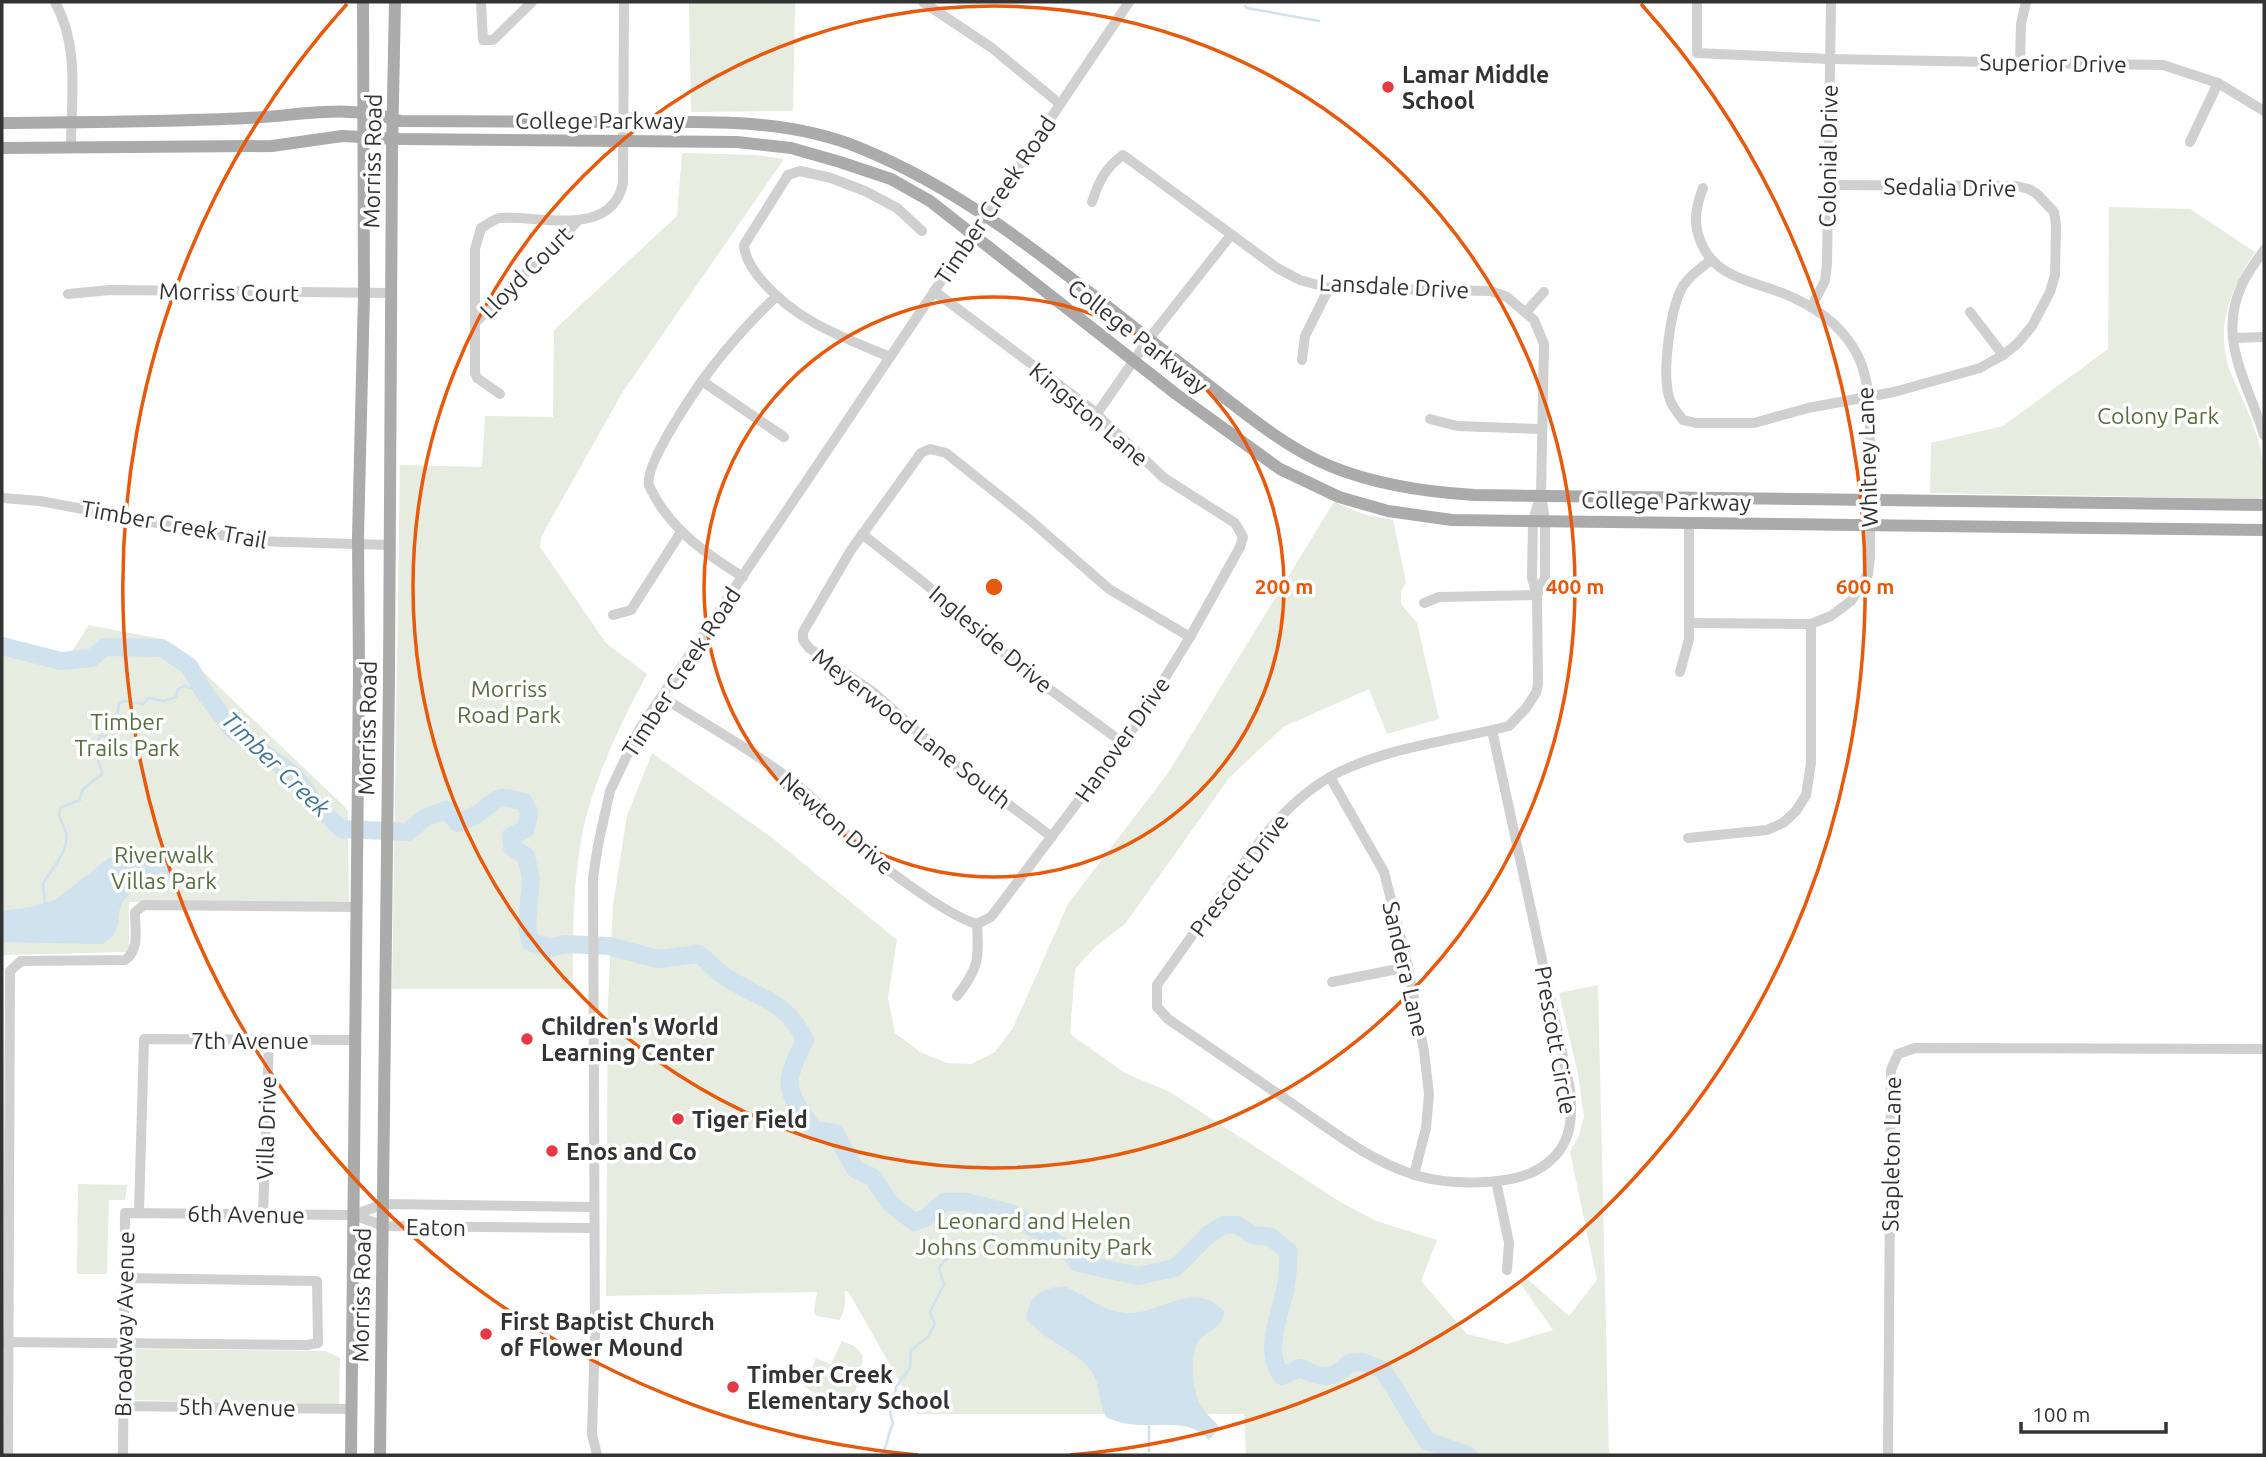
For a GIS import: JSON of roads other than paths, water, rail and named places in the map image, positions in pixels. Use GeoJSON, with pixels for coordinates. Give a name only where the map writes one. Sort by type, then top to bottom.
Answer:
{"type":"FeatureCollection","features":[{"type":"Feature","properties":{"kind":"main road","name":"Morriss Road"},"geometry":{"type":"LineString","coordinates":[[351,1455],[359,545],[364,294],[363,2]]}},
{"type":"Feature","properties":{"kind":"main road","name":"Morriss Road"},"geometry":{"type":"LineString","coordinates":[[380,1455],[390,293],[396,2]]}},
{"type":"Feature","properties":{"kind":"main road","name":"College Parkway"},"geometry":{"type":"LineString","coordinates":[[2,123],[249,118],[332,111],[362,112],[400,121],[741,124],[812,134],[856,146],[916,173],[984,214],[1270,431],[1328,465],[1378,481],[1432,492],[2264,505]]}},
{"type":"Feature","properties":{"kind":"main road","name":"College Parkway"},"geometry":{"type":"LineString","coordinates":[[2,148],[272,146],[312,139],[363,137],[737,142],[791,148],[891,179],[930,201],[1135,361],[1280,469],[1339,497],[1388,511],[1427,517],[1539,520],[2264,530]]}},
{"type":"Feature","properties":{"kind":"main road"},"geometry":{"type":"LineString","coordinates":[[2043,527],[2044,502]]}},
{"type":"Feature","properties":{"kind":"main road"},"geometry":{"type":"LineString","coordinates":[[2136,504],[2136,528]]}},
{"type":"Feature","properties":{"kind":"main road"},"geometry":{"type":"LineString","coordinates":[[2226,505],[2226,530]]}},
{"type":"Feature","properties":{"kind":"street"},"geometry":{"type":"LineString","coordinates":[[481,2],[484,40],[493,40],[532,2]]}},
{"type":"Feature","properties":{"kind":"street","name":"Lloyd Court"},"geometry":{"type":"LineString","coordinates":[[500,394],[475,376],[475,249],[481,228],[499,218],[577,222],[601,213],[615,203],[623,183],[624,2]]}},
{"type":"Feature","properties":{"kind":"street"},"geometry":{"type":"LineString","coordinates":[[923,2],[992,48],[1060,104]]}},
{"type":"Feature","properties":{"kind":"street","name":"Timber Creek Road"},"geometry":{"type":"LineString","coordinates":[[597,1455],[592,1434],[595,1335],[594,909],[595,866],[610,791],[639,730],[1129,2]]}},
{"type":"Feature","properties":{"kind":"street","name":"Superior Drive"},"geometry":{"type":"LineString","coordinates":[[1697,2],[1697,53],[1830,59],[2164,65],[2218,83],[2264,111]]}},
{"type":"Feature","properties":{"kind":"street","name":"Colonial Drive"},"geometry":{"type":"LineString","coordinates":[[1811,307],[1825,281],[1827,264],[1831,2]]}},
{"type":"Feature","properties":{"kind":"street"},"geometry":{"type":"LineString","coordinates":[[2020,62],[2021,24],[2026,2]]}},
{"type":"Feature","properties":{"kind":"street"},"geometry":{"type":"LineString","coordinates":[[58,3],[73,62],[71,148]]}},
{"type":"Feature","properties":{"kind":"street"},"geometry":{"type":"LineString","coordinates":[[2190,142],[2218,83]]}},
{"type":"Feature","properties":{"kind":"street","name":"Lansdale Drive"},"geometry":{"type":"LineString","coordinates":[[1092,202],[1104,172],[1123,155],[1277,268],[1300,280],[1329,288],[1491,291],[1507,296],[1538,326],[1544,344],[1541,495]]}},
{"type":"Feature","properties":{"kind":"street"},"geometry":{"type":"LineString","coordinates":[[890,357],[801,317],[776,297],[759,277],[745,255],[744,245],[788,175],[800,171],[831,178],[865,191],[897,208],[922,231]]}},
{"type":"Feature","properties":{"kind":"street","name":"Sedalia Drive"},"geometry":{"type":"LineString","coordinates":[[1711,260],[1690,276],[1682,288],[1671,317],[1667,376],[1669,397],[1684,420],[1696,423],[1754,423],[1980,368],[2017,344],[2032,326],[2050,292],[2055,275],[2054,212],[2037,194],[2016,186],[1829,185]]}},
{"type":"Feature","properties":{"kind":"street"},"geometry":{"type":"LineString","coordinates":[[1703,188],[1696,208],[1696,224],[1702,247],[1711,260]]}},
{"type":"Feature","properties":{"kind":"street","name":"Lloyd Court"},"geometry":{"type":"LineString","coordinates":[[475,323],[577,222]]}},
{"type":"Feature","properties":{"kind":"street"},"geometry":{"type":"LineString","coordinates":[[1096,415],[1148,341],[1231,235]]}},
{"type":"Feature","properties":{"kind":"street"},"geometry":{"type":"LineString","coordinates":[[2264,250],[2239,292],[2233,314],[2237,364],[2264,435]]}},
{"type":"Feature","properties":{"kind":"street","name":"Whitney Lane"},"geometry":{"type":"LineString","coordinates":[[1689,622],[1811,624],[1846,606],[1868,574],[1870,557],[1869,397],[1858,357],[1848,340],[1831,321],[1811,307],[1793,297],[1721,270],[1711,260]]}},
{"type":"Feature","properties":{"kind":"street"},"geometry":{"type":"LineString","coordinates":[[1302,360],[1305,336],[1329,288]]}},
{"type":"Feature","properties":{"kind":"street","name":"Morriss Court"},"geometry":{"type":"LineString","coordinates":[[68,294],[110,290],[390,293]]}},
{"type":"Feature","properties":{"kind":"street","name":"Kingston Lane"},"geometry":{"type":"LineString","coordinates":[[934,291],[1096,415],[1164,478],[1235,523],[1243,537]]}},
{"type":"Feature","properties":{"kind":"street"},"geometry":{"type":"LineString","coordinates":[[1526,312],[1544,292]]}},
{"type":"Feature","properties":{"kind":"street"},"geometry":{"type":"LineString","coordinates":[[743,576],[715,560],[681,532],[661,507],[649,486],[649,473],[671,431],[719,357],[776,297]]}},
{"type":"Feature","properties":{"kind":"street"},"geometry":{"type":"LineString","coordinates":[[1970,312],[2003,355]]}},
{"type":"Feature","properties":{"kind":"street"},"geometry":{"type":"LineString","coordinates":[[2233,338],[2264,337]]}},
{"type":"Feature","properties":{"kind":"street"},"geometry":{"type":"LineString","coordinates":[[702,381],[785,437]]}},
{"type":"Feature","properties":{"kind":"street"},"geometry":{"type":"LineString","coordinates":[[1430,419],[1457,426],[1541,429]]}},
{"type":"Feature","properties":{"kind":"street"},"geometry":{"type":"LineString","coordinates":[[862,534],[921,453],[930,449],[946,453],[1030,520],[1109,589],[1190,637]]}},
{"type":"Feature","properties":{"kind":"street","name":"Prescott Drive"},"geometry":{"type":"LineString","coordinates":[[1164,1015],[1157,1007],[1157,985],[1262,837],[1292,806],[1330,777],[1349,768],[1395,751],[1508,726],[1526,708],[1536,693],[1540,669],[1537,595],[1532,578],[1541,495]]}},
{"type":"Feature","properties":{"kind":"street","name":"Timber Creek Trail"},"geometry":{"type":"LineString","coordinates":[[2,498],[40,501],[252,541],[389,545]]}},
{"type":"Feature","properties":{"kind":"street"},"geometry":{"type":"LineString","coordinates":[[1680,672],[1689,639],[1689,522]]}},
{"type":"Feature","properties":{"kind":"street"},"geometry":{"type":"LineString","coordinates":[[613,615],[631,610],[681,532]]}},
{"type":"Feature","properties":{"kind":"street","name":"Ingleside Drive"},"geometry":{"type":"LineString","coordinates":[[862,534],[923,582],[1015,664],[1122,742]]}},
{"type":"Feature","properties":{"kind":"street","name":"Meyerwood Lane South"},"geometry":{"type":"LineString","coordinates":[[862,534],[803,632],[803,640],[809,649],[873,692],[953,763],[1052,837]]}},
{"type":"Feature","properties":{"kind":"street","name":"Hanover Drive"},"geometry":{"type":"LineString","coordinates":[[977,924],[991,917],[1138,722],[1190,637],[1243,537]]}},
{"type":"Feature","properties":{"kind":"street"},"geometry":{"type":"LineString","coordinates":[[1424,603],[1439,597],[1537,595]]}},
{"type":"Feature","properties":{"kind":"street"},"geometry":{"type":"LineString","coordinates":[[1688,838],[1767,830],[1783,823],[1796,811],[1806,794],[1811,763],[1811,624]]}},
{"type":"Feature","properties":{"kind":"street","name":"Newton Drive"},"geometry":{"type":"LineString","coordinates":[[662,697],[782,774],[809,795],[847,835],[879,862],[955,916],[977,924]]}},
{"type":"Feature","properties":{"kind":"street","name":"Prescott Circle"},"geometry":{"type":"LineString","coordinates":[[1164,1015],[1361,1151],[1414,1175],[1454,1181],[1496,1181],[1537,1170],[1562,1149],[1570,1133],[1571,1101],[1492,730]]}},
{"type":"Feature","properties":{"kind":"street","name":"Sandera Lane"},"geometry":{"type":"LineString","coordinates":[[1330,777],[1384,872],[1408,967],[1429,1094],[1426,1128],[1414,1175]]}},
{"type":"Feature","properties":{"kind":"street"},"geometry":{"type":"LineString","coordinates":[[8,1455],[5,1342],[9,976],[12,967],[20,961],[125,960],[131,956],[135,947],[135,912],[144,905],[357,906]]}},
{"type":"Feature","properties":{"kind":"street"},"geometry":{"type":"LineString","coordinates":[[957,996],[976,969],[977,924]]}},
{"type":"Feature","properties":{"kind":"street"},"geometry":{"type":"LineString","coordinates":[[1332,982],[1408,967]]}},
{"type":"Feature","properties":{"kind":"street","name":"7th Avenue"},"geometry":{"type":"LineString","coordinates":[[144,1039],[355,1040]]}},
{"type":"Feature","properties":{"kind":"street","name":"Broadway Avenue"},"geometry":{"type":"LineString","coordinates":[[122,1455],[125,1213],[139,1212],[144,1039]]}},
{"type":"Feature","properties":{"kind":"street","name":"Villa Drive"},"geometry":{"type":"LineString","coordinates":[[262,1215],[269,1041]]}},
{"type":"Feature","properties":{"kind":"street","name":"Stapleton Lane"},"geometry":{"type":"LineString","coordinates":[[1888,1455],[1891,1070],[1898,1054],[1915,1048],[2264,1049]]}},
{"type":"Feature","properties":{"kind":"street"},"geometry":{"type":"LineString","coordinates":[[1496,1181],[1509,1243],[1507,1270]]}},
{"type":"Feature","properties":{"kind":"street","name":"Eaton"},"geometry":{"type":"LineString","coordinates":[[354,1214],[383,1204],[593,1207]]}},
{"type":"Feature","properties":{"kind":"street","name":"6th Avenue"},"geometry":{"type":"LineString","coordinates":[[139,1212],[354,1214]]}},
{"type":"Feature","properties":{"kind":"street","name":"Eaton"},"geometry":{"type":"LineString","coordinates":[[354,1214],[383,1226],[593,1228]]}},
{"type":"Feature","properties":{"kind":"street"},"geometry":{"type":"LineString","coordinates":[[5,1342],[318,1343],[317,1281],[124,1278]]}},
{"type":"Feature","properties":{"kind":"street","name":"5th Avenue"},"geometry":{"type":"LineString","coordinates":[[123,1406],[352,1409]]}},
{"type":"Feature","properties":{"kind":"water"},"geometry":{"type":"Polygon","coordinates":[[[136,856],[171,862],[174,873],[165,882],[137,890],[124,899],[115,933],[102,944],[2,942],[2,911],[55,900],[109,858],[136,856]]]}},
{"type":"Feature","properties":{"kind":"water"},"geometry":{"type":"Polygon","coordinates":[[[1065,1286],[1117,1312],[1138,1312],[1188,1298],[1212,1302],[1224,1311],[1222,1321],[1200,1339],[1194,1352],[1197,1398],[1218,1425],[1218,1430],[1209,1440],[1192,1428],[1129,1424],[1107,1418],[1091,1371],[1076,1356],[1041,1333],[1026,1318],[1031,1303],[1038,1294],[1050,1288],[1065,1286]]]}},
{"type":"Feature","properties":{"kind":"waterway"},"geometry":{"type":"LineString","coordinates":[[1245,6],[1319,21]]}},
{"type":"Feature","properties":{"kind":"waterway","name":"Timber Creek"},"geometry":{"type":"LineString","coordinates":[[2,646],[61,661],[92,658],[105,647],[162,648],[189,666],[204,692],[232,729],[295,776],[314,802],[341,829],[408,832],[426,817],[446,810],[458,823],[478,814],[498,799],[524,802],[529,812],[526,829],[511,836],[512,847],[526,856],[531,879],[527,924],[530,942],[551,948],[565,944],[609,946],[658,959],[699,954],[725,977],[781,1009],[798,1027],[805,1040],[790,1078],[792,1096],[797,1106],[814,1130],[835,1133],[855,1169],[872,1177],[891,1204],[914,1222],[926,1218],[944,1202],[966,1202],[1011,1213],[1067,1250],[1078,1263],[1138,1276],[1175,1268],[1209,1234],[1224,1225],[1237,1225],[1252,1235],[1271,1237],[1289,1252],[1286,1285],[1273,1344],[1276,1366],[1282,1376],[1300,1368],[1320,1376],[1332,1375],[1349,1363],[1363,1362],[1383,1370],[1427,1441],[1468,1455]]}},
{"type":"Feature","properties":{"kind":"waterway"},"geometry":{"type":"LineString","coordinates":[[45,905],[43,883],[59,860],[66,840],[60,818],[61,807],[80,800],[82,790],[102,774],[96,752],[98,742],[100,736],[113,737],[112,717],[118,712],[119,703],[125,701],[143,704],[149,698],[164,701],[176,697],[178,689],[184,686],[204,692]]}},
{"type":"Feature","properties":{"kind":"waterway"},"geometry":{"type":"LineString","coordinates":[[881,1455],[893,1424],[890,1411],[896,1387],[910,1368],[911,1350],[928,1337],[935,1324],[930,1312],[944,1284],[939,1268],[950,1257],[993,1243],[993,1230],[1011,1213]]}},
{"type":"Feature","properties":{"kind":"waterway"},"geometry":{"type":"LineString","coordinates":[[1149,1424],[1149,1451]]}},
{"type":"Feature","properties":{"kind":"place","name":"Lamar Middle School"},"geometry":{"type":"Point","coordinates":[1388,87]}},
{"type":"Feature","properties":{"kind":"place","name":"Children's World Learning Center"},"geometry":{"type":"Point","coordinates":[527,1039]}},
{"type":"Feature","properties":{"kind":"place","name":"Tiger Field"},"geometry":{"type":"Point","coordinates":[678,1119]}},
{"type":"Feature","properties":{"kind":"place","name":"Enos and Co"},"geometry":{"type":"Point","coordinates":[552,1151]}},
{"type":"Feature","properties":{"kind":"place","name":"First Baptist Church of Flower Mound"},"geometry":{"type":"Point","coordinates":[486,1334]}},
{"type":"Feature","properties":{"kind":"place","name":"Timber Creek Elementary School"},"geometry":{"type":"Point","coordinates":[733,1387]}},
{"type":"Feature","properties":{"kind":"park label","name":"Colony Park"},"geometry":{"type":"Point","coordinates":[2158,415]}},
{"type":"Feature","properties":{"kind":"park label","name":"Morriss Road Park"},"geometry":{"type":"Point","coordinates":[509,701]}},
{"type":"Feature","properties":{"kind":"park label","name":"Timber Trails Park"},"geometry":{"type":"Point","coordinates":[127,734]}},
{"type":"Feature","properties":{"kind":"park label","name":"Riverwalk Villas Park"},"geometry":{"type":"Point","coordinates":[164,867]}},
{"type":"Feature","properties":{"kind":"park label","name":"Leonard and Helen Johns Community Park"},"geometry":{"type":"Point","coordinates":[1034,1233]}}]}
